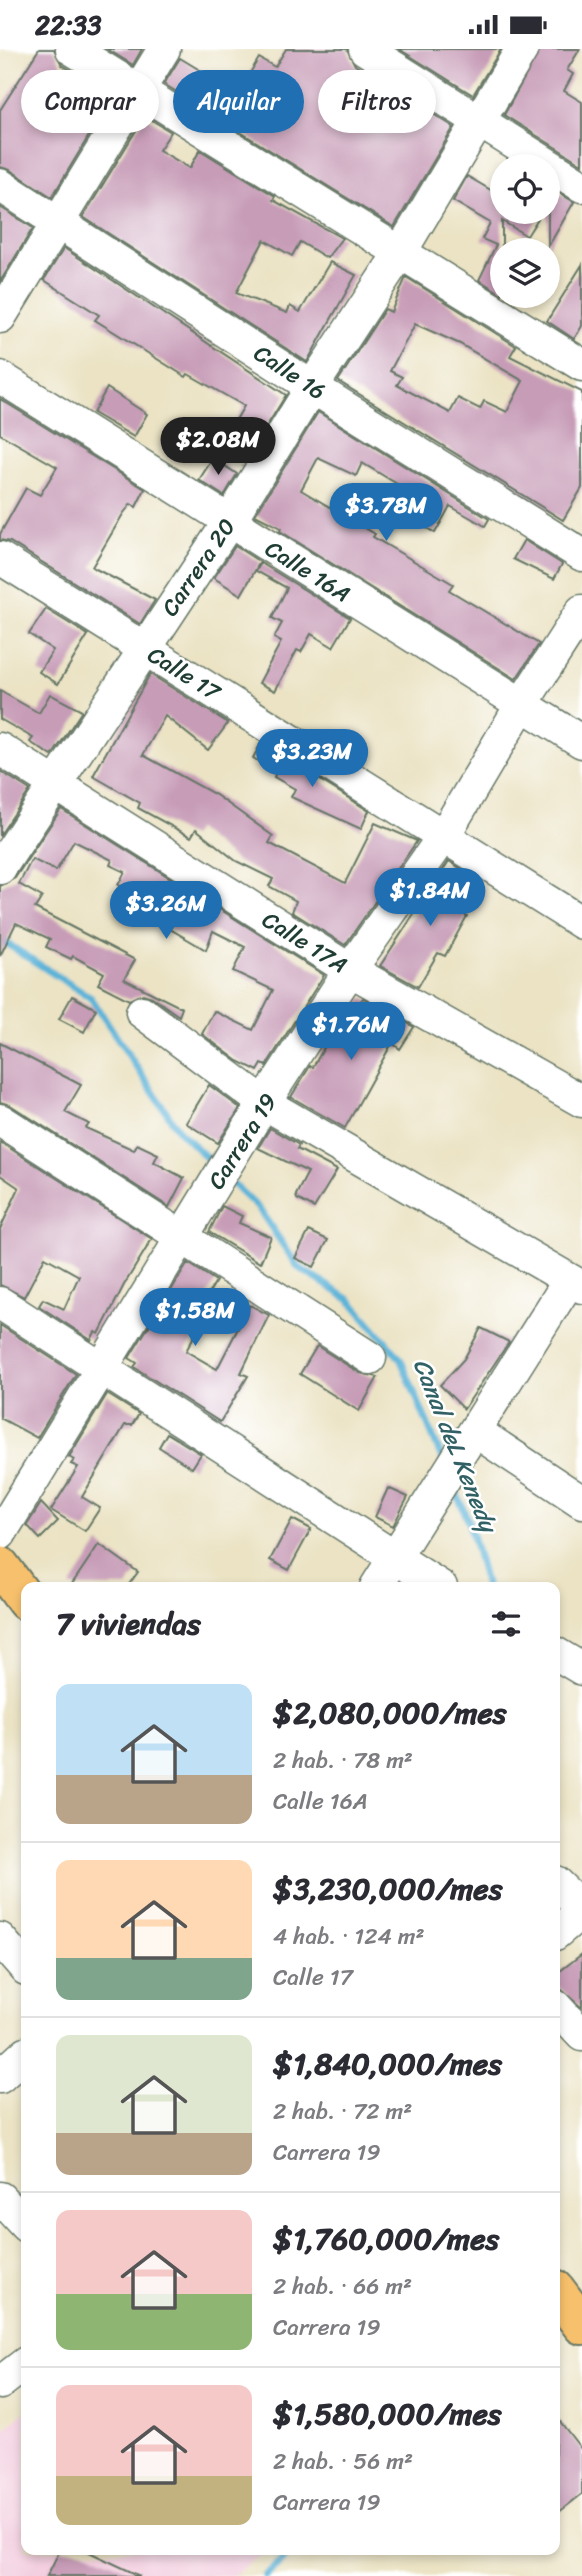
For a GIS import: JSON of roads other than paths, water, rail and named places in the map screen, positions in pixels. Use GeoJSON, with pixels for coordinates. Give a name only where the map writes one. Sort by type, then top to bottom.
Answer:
{"type":"FeatureCollection","features":[{"type":"Feature","properties":{"kind":"main road"},"geometry":{"type":"LineString","coordinates":[[0,1566],[21,1594]]}},
{"type":"Feature","properties":{"kind":"main road"},"geometry":{"type":"LineString","coordinates":[[560,2296],[582,2325]]}},
{"type":"Feature","properties":{"kind":"street"},"geometry":{"type":"LineString","coordinates":[[72,49],[104,70]]}},
{"type":"Feature","properties":{"kind":"street"},"geometry":{"type":"LineString","coordinates":[[151,70],[164,49]]}},
{"type":"Feature","properties":{"kind":"street"},"geometry":{"type":"LineString","coordinates":[[365,49],[582,186]]}},
{"type":"Feature","properties":{"kind":"street","name":"Carrera 20"},"geometry":{"type":"LineString","coordinates":[[0,868],[229,522],[312,387],[400,253],[522,49]]}},
{"type":"Feature","properties":{"kind":"street"},"geometry":{"type":"LineString","coordinates":[[159,105],[582,365]]}},
{"type":"Feature","properties":{"kind":"street"},"geometry":{"type":"LineString","coordinates":[[0,317],[113,133]]}},
{"type":"Feature","properties":{"kind":"street","name":"Calle 16"},"geometry":{"type":"LineString","coordinates":[[0,185],[60,221],[312,387],[582,555]]}},
{"type":"Feature","properties":{"kind":"street","name":"Calle 16A"},"geometry":{"type":"LineString","coordinates":[[0,377],[582,742]]}},
{"type":"Feature","properties":{"kind":"street","name":"Calle 17"},"geometry":{"type":"LineString","coordinates":[[0,558],[582,923]]}},
{"type":"Feature","properties":{"kind":"street","name":"Carrera 19"},"geometry":{"type":"LineString","coordinates":[[0,1534],[264,1103],[350,970],[443,837],[522,704],[582,611]]}},
{"type":"Feature","properties":{"kind":"street","name":"Calle 17A"},"geometry":{"type":"LineString","coordinates":[[0,749],[350,970],[582,1101]]}},
{"type":"Feature","properties":{"kind":"street"},"geometry":{"type":"LineString","coordinates":[[142,1012],[264,1103],[576,1284],[467,1443],[379,1582]]}},
{"type":"Feature","properties":{"kind":"street"},"geometry":{"type":"LineString","coordinates":[[0,1120],[184,1235],[370,1358]]}},
{"type":"Feature","properties":{"kind":"street"},"geometry":{"type":"LineString","coordinates":[[0,1303],[433,1582]]}},
{"type":"Feature","properties":{"kind":"street"},"geometry":{"type":"LineString","coordinates":[[467,1443],[582,1502]]}},
{"type":"Feature","properties":{"kind":"street"},"geometry":{"type":"LineString","coordinates":[[560,1656],[582,1669]]}},
{"type":"Feature","properties":{"kind":"street"},"geometry":{"type":"LineString","coordinates":[[560,1887],[582,1909],[560,1929]]}},
{"type":"Feature","properties":{"kind":"street"},"geometry":{"type":"LineString","coordinates":[[0,1939],[21,1963]]}},
{"type":"Feature","properties":{"kind":"street"},"geometry":{"type":"LineString","coordinates":[[560,2011],[582,2035]]}},
{"type":"Feature","properties":{"kind":"street"},"geometry":{"type":"LineString","coordinates":[[0,2077],[21,2058]]}},
{"type":"Feature","properties":{"kind":"street"},"geometry":{"type":"LineString","coordinates":[[0,2199],[21,2222]]}},
{"type":"Feature","properties":{"kind":"street"},"geometry":{"type":"LineString","coordinates":[[0,2383],[21,2367]]}},
{"type":"Feature","properties":{"kind":"waterway","name":"Canal deL Kenedy"},"geometry":{"type":"LineString","coordinates":[[0,939],[91,998],[179,1131],[215,1166]]}},
{"type":"Feature","properties":{"kind":"waterway","name":"Canal deL Kenedy"},"geometry":{"type":"LineString","coordinates":[[228,1179],[259,1209],[298,1267],[350,1300],[400,1358],[443,1461]]}},
{"type":"Feature","properties":{"kind":"waterway","name":"Canal deL Kenedy"},"geometry":{"type":"LineString","coordinates":[[452,1482],[469,1523],[485,1582]]}},
{"type":"Feature","properties":{"kind":"waterway","name":"Canal deL Kenedy"},"geometry":{"type":"LineString","coordinates":[[265,2576],[288,2555]]}}]}
